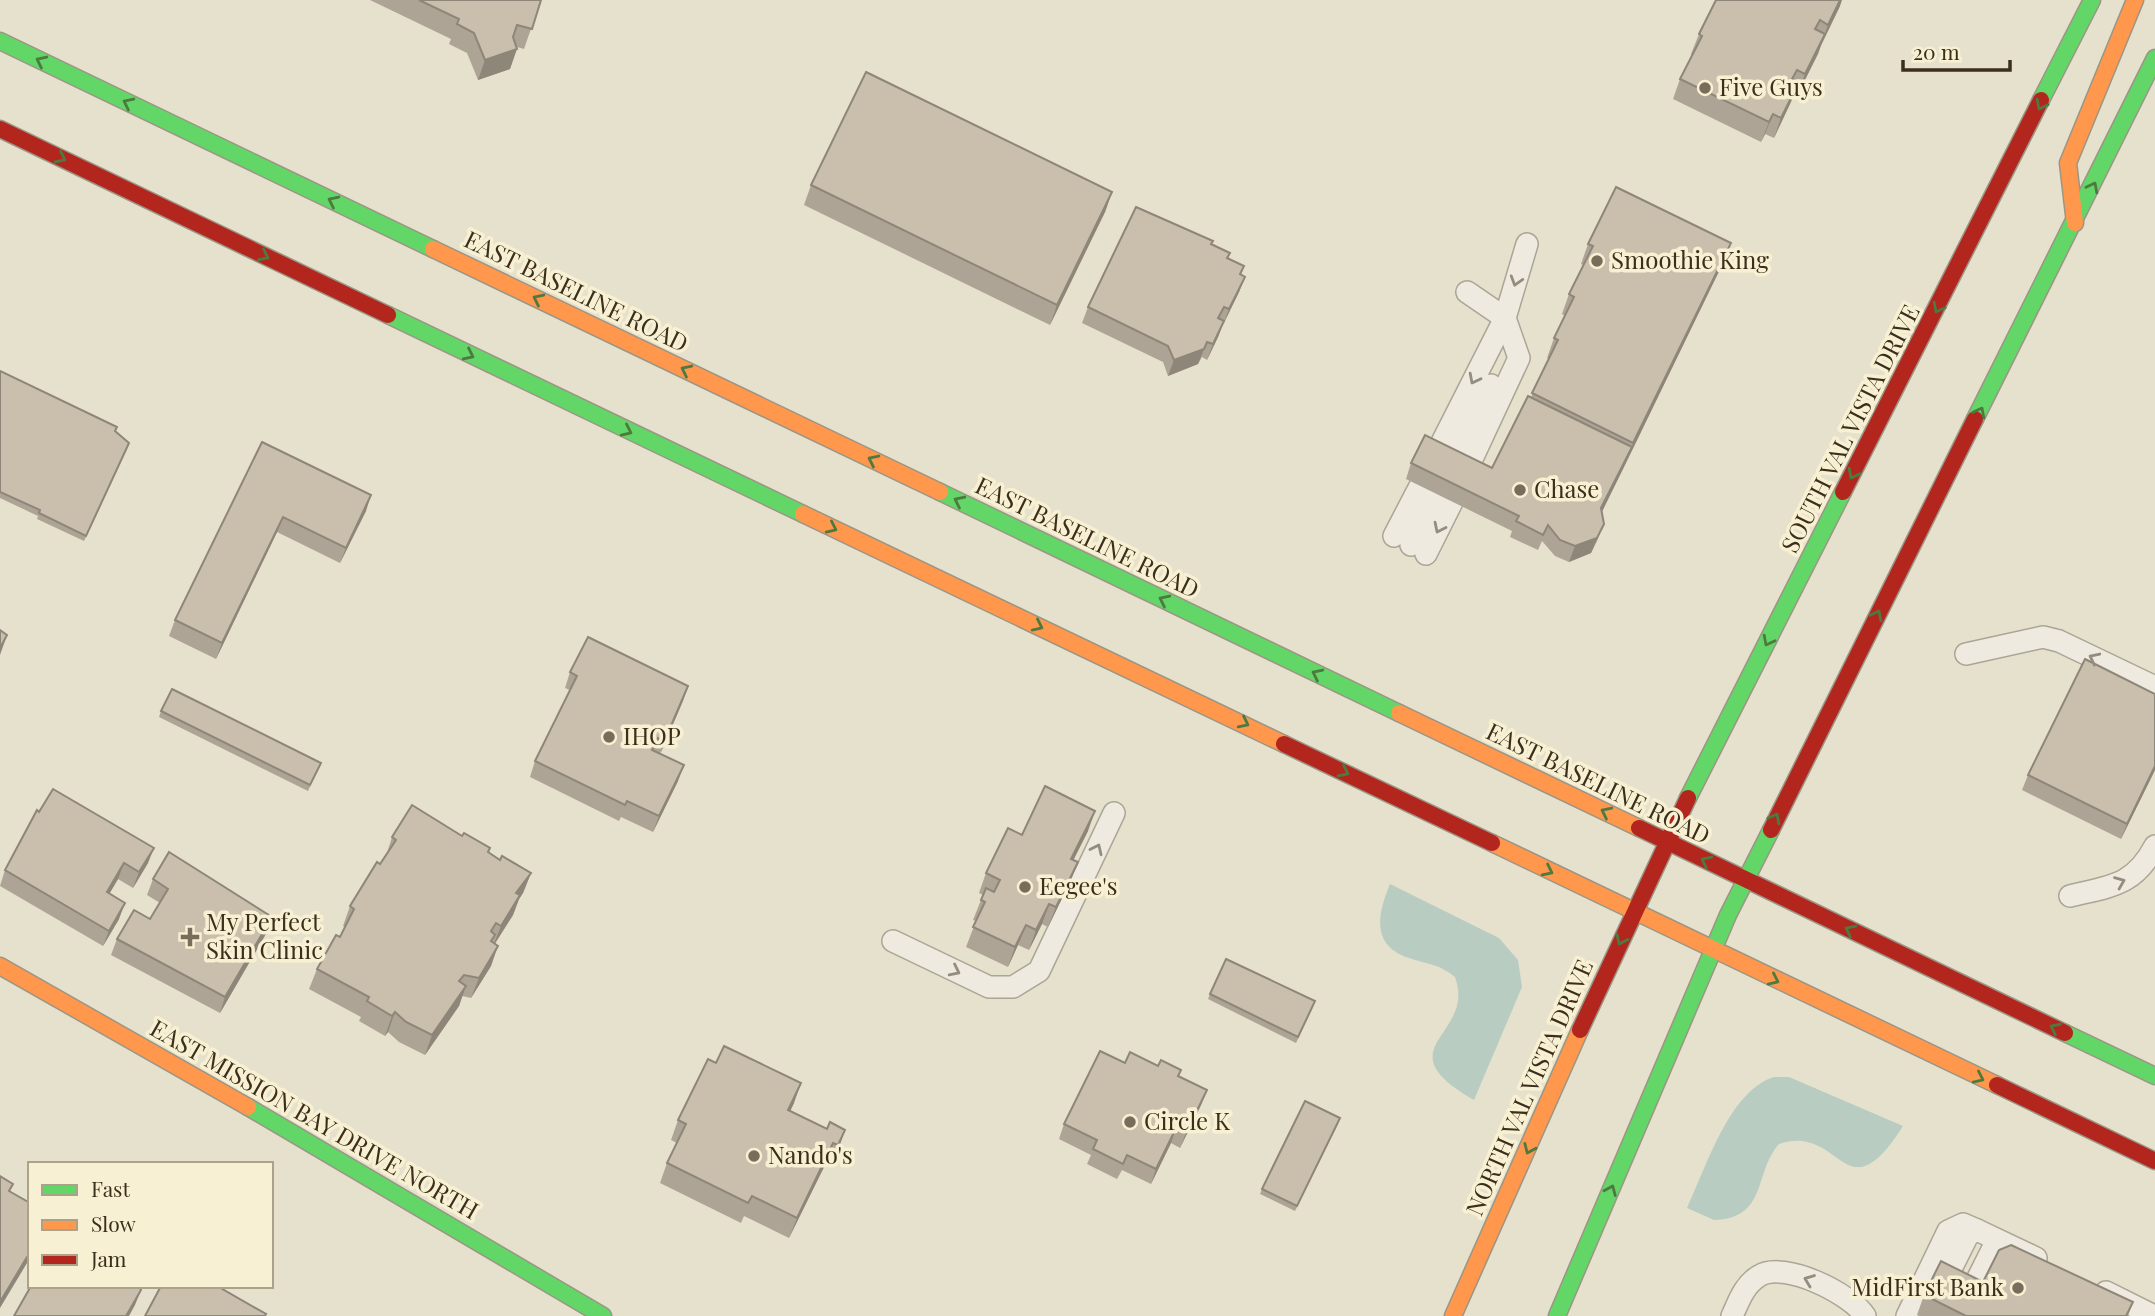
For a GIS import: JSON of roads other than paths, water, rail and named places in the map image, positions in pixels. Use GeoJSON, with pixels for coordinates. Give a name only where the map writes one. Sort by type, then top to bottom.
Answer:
{"type":"FeatureCollection","features":[{"type":"Feature","properties":{"kind":"main road","name":"SOUTH VAL VISTA DRIVE"},"geometry":{"type":"LineString","coordinates":[[1650,879],[2092,0]]}},
{"type":"Feature","properties":{"kind":"main road"},"geometry":{"type":"LineString","coordinates":[[2075,223],[2068,163],[2134,0]]}},
{"type":"Feature","properties":{"kind":"main road","name":"EAST BASELINE ROAD"},"geometry":{"type":"LineString","coordinates":[[0,41],[2155,1076]]}},
{"type":"Feature","properties":{"kind":"main road"},"geometry":{"type":"LineString","coordinates":[[1557,1316],[1728,915],[2155,58]]}},
{"type":"Feature","properties":{"kind":"main road"},"geometry":{"type":"LineString","coordinates":[[0,128],[1712,951],[2155,1161]]}},
{"type":"Feature","properties":{"kind":"main road","name":"NORTH VAL VISTA DRIVE"},"geometry":{"type":"LineString","coordinates":[[1453,1316],[1650,879]]}},
{"type":"Feature","properties":{"kind":"main road","name":"EAST MISSION BAY DRIVE NORTH"},"geometry":{"type":"LineString","coordinates":[[0,966],[218,1089],[603,1316]]}},
{"type":"Feature","properties":{"kind":"lane"},"geometry":{"type":"LineString","coordinates":[[1467,292],[1505,318],[1520,358],[1450,466],[1505,318],[1527,244]]}},
{"type":"Feature","properties":{"kind":"lane"},"geometry":{"type":"LineString","coordinates":[[1410,545],[1436,494],[1410,545]]}},
{"type":"Feature","properties":{"kind":"lane"},"geometry":{"type":"LineString","coordinates":[[1966,654],[2043,636],[2155,687]]}},
{"type":"Feature","properties":{"kind":"lane"},"geometry":{"type":"LineString","coordinates":[[893,941],[989,987],[1013,987],[1039,971],[1114,813]]}},
{"type":"Feature","properties":{"kind":"lane"},"geometry":{"type":"LineString","coordinates":[[2070,896],[2125,883],[2144,867],[2155,846]]}},
{"type":"Feature","properties":{"kind":"lane"},"geometry":{"type":"LineString","coordinates":[[1907,1316],[1948,1231],[1963,1224],[2058,1269]]}},
{"type":"Feature","properties":{"kind":"lane"},"geometry":{"type":"LineString","coordinates":[[1986,1234],[1956,1291],[1968,1235],[1986,1234]]}},
{"type":"Feature","properties":{"kind":"lane"},"geometry":{"type":"LineString","coordinates":[[1732,1316],[1747,1286],[1761,1274],[1782,1272],[1811,1279],[1860,1308],[1865,1316]]}},
{"type":"Feature","properties":{"kind":"lane"},"geometry":{"type":"LineString","coordinates":[[2082,1281],[2154,1316]]}},
{"type":"Feature","properties":{"kind":"place","name":"Five Guys"},"geometry":{"type":"Point","coordinates":[1705,88]}},
{"type":"Feature","properties":{"kind":"place","name":"Smoothie King"},"geometry":{"type":"Point","coordinates":[1597,261]}},
{"type":"Feature","properties":{"kind":"place","name":"Chase"},"geometry":{"type":"Point","coordinates":[1520,490]}},
{"type":"Feature","properties":{"kind":"place","name":"IHOP"},"geometry":{"type":"Point","coordinates":[609,737]}},
{"type":"Feature","properties":{"kind":"place","name":"Eegee's"},"geometry":{"type":"Point","coordinates":[1025,887]}},
{"type":"Feature","properties":{"kind":"place","name":"My Perfect Skin Clinic"},"geometry":{"type":"Point","coordinates":[190,937]}},
{"type":"Feature","properties":{"kind":"place","name":"Circle K"},"geometry":{"type":"Point","coordinates":[1130,1122]}},
{"type":"Feature","properties":{"kind":"place","name":"Nando's"},"geometry":{"type":"Point","coordinates":[754,1156]}},
{"type":"Feature","properties":{"kind":"place","name":"MidFirst Bank"},"geometry":{"type":"Point","coordinates":[2018,1288]}}]}
